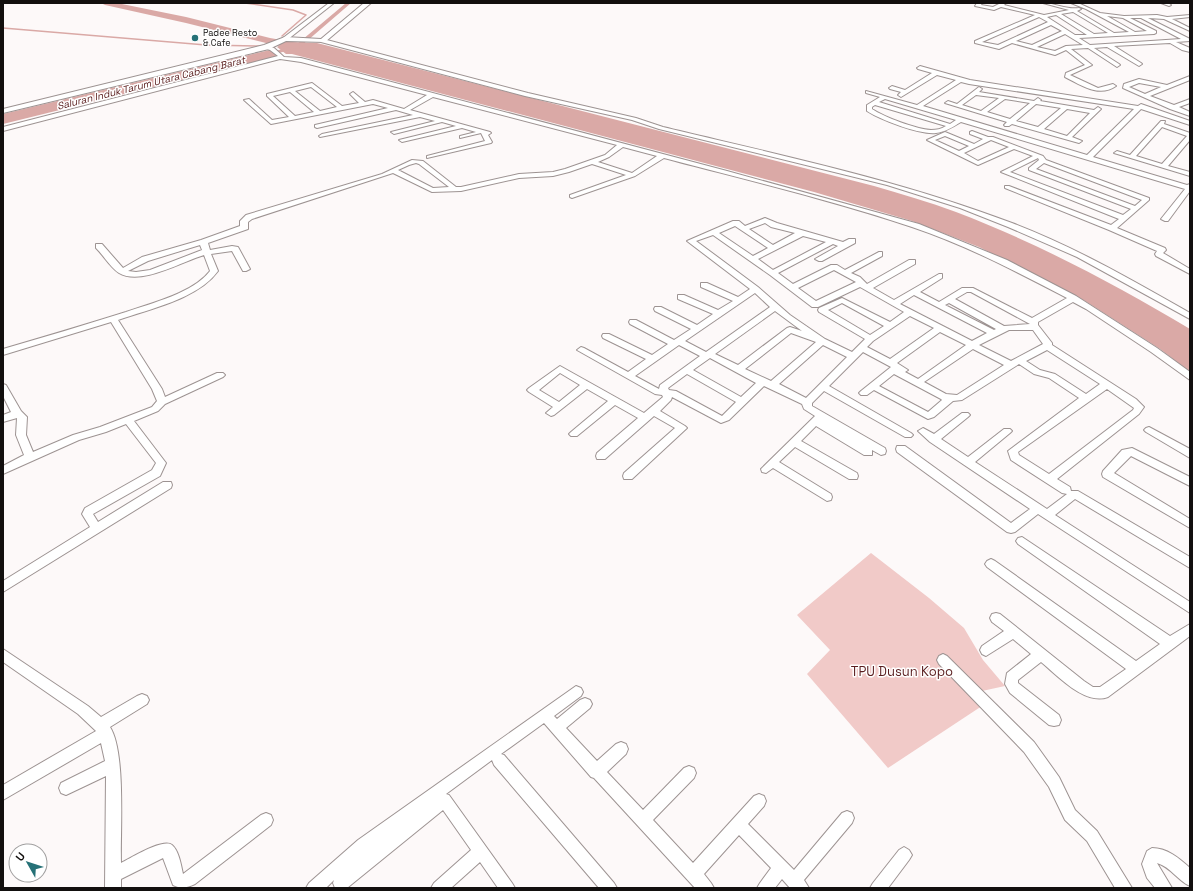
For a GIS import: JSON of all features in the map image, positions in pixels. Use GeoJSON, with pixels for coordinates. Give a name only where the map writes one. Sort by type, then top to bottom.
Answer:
{"type":"FeatureCollection","features":[{"type":"Feature","properties":{"kind":"street"},"geometry":{"type":"LineString","coordinates":[[3,111],[269,47],[286,40],[332,3]]}},
{"type":"Feature","properties":{"kind":"street"},"geometry":{"type":"LineString","coordinates":[[323,41],[368,3]]}},
{"type":"Feature","properties":{"kind":"street"},"geometry":{"type":"LineString","coordinates":[[980,3],[977,5],[993,9],[1002,4],[1040,16],[1117,65]]}},
{"type":"Feature","properties":{"kind":"street"},"geometry":{"type":"LineString","coordinates":[[1045,3],[1074,10],[1114,35]]}},
{"type":"Feature","properties":{"kind":"street"},"geometry":{"type":"LineString","coordinates":[[1073,3],[1100,14],[1134,34]]}},
{"type":"Feature","properties":{"kind":"street"},"geometry":{"type":"LineString","coordinates":[[1163,3],[1169,5]]}},
{"type":"Feature","properties":{"kind":"street"},"geometry":{"type":"LineString","coordinates":[[1051,23],[997,47],[976,43],[1040,16],[1088,8]]}},
{"type":"Feature","properties":{"kind":"street"},"geometry":{"type":"LineString","coordinates":[[1047,10],[1059,13],[1093,36]]}},
{"type":"Feature","properties":{"kind":"street"},"geometry":{"type":"LineString","coordinates":[[1100,14],[1124,17],[1153,15],[1166,18],[1190,30]]}},
{"type":"Feature","properties":{"kind":"street"},"geometry":{"type":"LineString","coordinates":[[1142,16],[1189,40]]}},
{"type":"Feature","properties":{"kind":"street"},"geometry":{"type":"LineString","coordinates":[[1166,18],[1190,16]]}},
{"type":"Feature","properties":{"kind":"street"},"geometry":{"type":"LineString","coordinates":[[1124,17],[1184,49],[1190,50]]}},
{"type":"Feature","properties":{"kind":"street"},"geometry":{"type":"LineString","coordinates":[[1182,17],[1190,21]]}},
{"type":"Feature","properties":{"kind":"street"},"geometry":{"type":"LineString","coordinates":[[1004,30],[1010,32]]}},
{"type":"Feature","properties":{"kind":"street"},"geometry":{"type":"LineString","coordinates":[[1032,47],[1065,32]]}},
{"type":"Feature","properties":{"kind":"street"},"geometry":{"type":"LineString","coordinates":[[1074,37],[1154,32]]}},
{"type":"Feature","properties":{"kind":"street"},"geometry":{"type":"LineString","coordinates":[[1016,34],[1022,35]]}},
{"type":"Feature","properties":{"kind":"street"},"geometry":{"type":"LineString","coordinates":[[286,40],[323,41],[527,95],[634,119],[661,128],[923,194],[1010,225],[1080,255],[1190,316]]}},
{"type":"Feature","properties":{"kind":"street"},"geometry":{"type":"LineString","coordinates":[[1011,41],[1054,53],[1066,48],[1189,40]]}},
{"type":"Feature","properties":{"kind":"street"},"geometry":{"type":"LineString","coordinates":[[1108,45],[1139,64]]}},
{"type":"Feature","properties":{"kind":"street"},"geometry":{"type":"LineString","coordinates":[[269,47],[282,57]]}},
{"type":"Feature","properties":{"kind":"street"},"geometry":{"type":"LineString","coordinates":[[1066,48],[1089,65],[1066,75],[1097,90],[1102,90],[1113,86]]}},
{"type":"Feature","properties":{"kind":"street"},"geometry":{"type":"LineString","coordinates":[[3,129],[282,57],[298,60],[433,94],[802,193],[916,226],[1004,262],[1073,298],[1129,333],[1190,377]]}},
{"type":"Feature","properties":{"kind":"street"},"geometry":{"type":"LineString","coordinates":[[920,68],[960,80],[1045,93],[1097,107]]}},
{"type":"Feature","properties":{"kind":"street"},"geometry":{"type":"LineString","coordinates":[[892,88],[904,93],[936,73]]}},
{"type":"Feature","properties":{"kind":"street"},"geometry":{"type":"LineString","coordinates":[[1088,158],[1142,103],[1168,87],[1190,78]]}},
{"type":"Feature","properties":{"kind":"street"},"geometry":{"type":"LineString","coordinates":[[918,107],[960,80]]}},
{"type":"Feature","properties":{"kind":"street"},"geometry":{"type":"LineString","coordinates":[[1168,87],[1139,81],[1126,85],[1126,88],[1142,103],[1190,123]]}},
{"type":"Feature","properties":{"kind":"street"},"geometry":{"type":"LineString","coordinates":[[294,118],[269,95],[312,85],[341,108]]}},
{"type":"Feature","properties":{"kind":"street"},"geometry":{"type":"LineString","coordinates":[[291,90],[319,113]]}},
{"type":"Feature","properties":{"kind":"street"},"geometry":{"type":"LineString","coordinates":[[1068,138],[1097,107],[1098,98],[1094,93],[1097,90]]}},
{"type":"Feature","properties":{"kind":"street"},"geometry":{"type":"LineString","coordinates":[[958,106],[978,91],[1004,97],[1066,107],[1097,107],[1142,103],[1172,108],[1190,114]]}},
{"type":"Feature","properties":{"kind":"street"},"geometry":{"type":"LineString","coordinates":[[868,92],[1190,188],[1187,196],[1166,219]]}},
{"type":"Feature","properties":{"kind":"street"},"geometry":{"type":"LineString","coordinates":[[999,132],[1045,93]]}},
{"type":"Feature","properties":{"kind":"street"},"geometry":{"type":"LineString","coordinates":[[353,94],[364,104]]}},
{"type":"Feature","properties":{"kind":"street"},"geometry":{"type":"LineString","coordinates":[[406,110],[433,94]]}},
{"type":"Feature","properties":{"kind":"street"},"geometry":{"type":"LineString","coordinates":[[884,97],[868,109],[874,114],[924,131],[938,132],[960,120]]}},
{"type":"Feature","properties":{"kind":"street"},"geometry":{"type":"LineString","coordinates":[[982,113],[1004,97]]}},
{"type":"Feature","properties":{"kind":"street"},"geometry":{"type":"LineString","coordinates":[[247,100],[271,122],[376,102],[484,133],[489,142],[429,157]]}},
{"type":"Feature","properties":{"kind":"street"},"geometry":{"type":"LineString","coordinates":[[1172,108],[1190,101]]}},
{"type":"Feature","properties":{"kind":"street"},"geometry":{"type":"LineString","coordinates":[[875,103],[951,126]]}},
{"type":"Feature","properties":{"kind":"street"},"geometry":{"type":"LineString","coordinates":[[948,103],[1079,141]]}},
{"type":"Feature","properties":{"kind":"street"},"geometry":{"type":"LineString","coordinates":[[1039,130],[1066,107]]}},
{"type":"Feature","properties":{"kind":"street"},"geometry":{"type":"LineString","coordinates":[[317,126],[396,108]]}},
{"type":"Feature","properties":{"kind":"street"},"geometry":{"type":"LineString","coordinates":[[322,136],[421,115]]}},
{"type":"Feature","properties":{"kind":"street"},"geometry":{"type":"LineString","coordinates":[[394,132],[441,121]]}},
{"type":"Feature","properties":{"kind":"street"},"geometry":{"type":"LineString","coordinates":[[1132,157],[1162,124],[1190,135],[1164,166]]}},
{"type":"Feature","properties":{"kind":"street"},"geometry":{"type":"LineString","coordinates":[[402,140],[462,127]]}},
{"type":"Feature","properties":{"kind":"street"},"geometry":{"type":"LineString","coordinates":[[462,137],[484,133]]}},
{"type":"Feature","properties":{"kind":"street"},"geometry":{"type":"LineString","coordinates":[[972,133],[988,139],[991,138],[1147,199],[1112,228]]}},
{"type":"Feature","properties":{"kind":"street"},"geometry":{"type":"LineString","coordinates":[[974,146],[945,134],[930,140],[978,163],[1014,147]]}},
{"type":"Feature","properties":{"kind":"street"},"geometry":{"type":"LineString","coordinates":[[959,153],[988,139]]}},
{"type":"Feature","properties":{"kind":"street"},"geometry":{"type":"LineString","coordinates":[[394,171],[432,190],[458,189],[478,186],[519,176],[553,174],[593,162],[607,156],[622,145]]}},
{"type":"Feature","properties":{"kind":"street"},"geometry":{"type":"LineString","coordinates":[[1117,153],[1190,174]]}},
{"type":"Feature","properties":{"kind":"street"},"geometry":{"type":"LineString","coordinates":[[572,196],[633,175],[662,156]]}},
{"type":"Feature","properties":{"kind":"street"},"geometry":{"type":"LineString","coordinates":[[1019,178],[1031,169],[1040,158]]}},
{"type":"Feature","properties":{"kind":"street"},"geometry":{"type":"LineString","coordinates":[[1040,158],[1004,172],[1124,218]]}},
{"type":"Feature","properties":{"kind":"street"},"geometry":{"type":"LineString","coordinates":[[122,271],[145,259],[204,242],[243,228],[245,227],[244,222],[249,217],[394,171],[399,167],[419,161],[454,188],[458,189]]}},
{"type":"Feature","properties":{"kind":"street"},"geometry":{"type":"LineString","coordinates":[[593,162],[633,175]]}},
{"type":"Feature","properties":{"kind":"street"},"geometry":{"type":"LineString","coordinates":[[1031,169],[1135,208]]}},
{"type":"Feature","properties":{"kind":"street"},"geometry":{"type":"LineString","coordinates":[[1007,187],[1112,228],[1162,250],[1158,254],[1190,272]]}},
{"type":"Feature","properties":{"kind":"street"},"geometry":{"type":"LineString","coordinates":[[744,229],[765,220],[793,238]]}},
{"type":"Feature","properties":{"kind":"street"},"geometry":{"type":"LineString","coordinates":[[773,248],[736,223],[691,241],[755,289],[787,317],[822,341]]}},
{"type":"Feature","properties":{"kind":"street"},"geometry":{"type":"LineString","coordinates":[[774,225],[844,245]]}},
{"type":"Feature","properties":{"kind":"street"},"geometry":{"type":"LineString","coordinates":[[713,232],[773,273],[818,308],[870,339]]}},
{"type":"Feature","properties":{"kind":"street"},"geometry":{"type":"LineString","coordinates":[[752,259],[802,233]]}},
{"type":"Feature","properties":{"kind":"street"},"geometry":{"type":"LineString","coordinates":[[819,259],[852,240]]}},
{"type":"Feature","properties":{"kind":"street"},"geometry":{"type":"LineString","coordinates":[[3,352],[113,319],[173,297],[205,280],[214,271],[204,242]]}},
{"type":"Feature","properties":{"kind":"street"},"geometry":{"type":"LineString","coordinates":[[773,273],[832,242]]}},
{"type":"Feature","properties":{"kind":"street"},"geometry":{"type":"LineString","coordinates":[[99,246],[122,271],[132,274],[146,273],[162,269],[183,259],[207,252],[232,248],[235,250],[246,269]]}},
{"type":"Feature","properties":{"kind":"street"},"geometry":{"type":"LineString","coordinates":[[810,254],[859,280],[864,286],[894,304],[972,345],[1038,372],[1052,376],[1086,398]]}},
{"type":"Feature","properties":{"kind":"street"},"geometry":{"type":"LineString","coordinates":[[845,273],[879,254]]}},
{"type":"Feature","properties":{"kind":"street"},"geometry":{"type":"LineString","coordinates":[[818,308],[854,285],[864,286],[912,262]]}},
{"type":"Feature","properties":{"kind":"street"},"geometry":{"type":"LineString","coordinates":[[792,288],[834,267]]}},
{"type":"Feature","properties":{"kind":"street"},"geometry":{"type":"LineString","coordinates":[[894,304],[939,276]]}},
{"type":"Feature","properties":{"kind":"street"},"geometry":{"type":"LineString","coordinates":[[704,285],[738,300]]}},
{"type":"Feature","properties":{"kind":"street"},"geometry":{"type":"LineString","coordinates":[[628,376],[755,289]]}},
{"type":"Feature","properties":{"kind":"street"},"geometry":{"type":"LineString","coordinates":[[939,305],[965,290],[972,290],[1034,324],[1048,343],[1047,346],[1138,404],[1138,410],[1050,480]]}},
{"type":"Feature","properties":{"kind":"street"},"geometry":{"type":"LineString","coordinates":[[914,292],[994,333]]}},
{"type":"Feature","properties":{"kind":"street"},"geometry":{"type":"LineString","coordinates":[[681,297],[718,314]]}},
{"type":"Feature","properties":{"kind":"street"},"geometry":{"type":"LineString","coordinates":[[922,380],[972,345],[994,333],[1003,329],[1034,324],[1073,298]]}},
{"type":"Feature","properties":{"kind":"street"},"geometry":{"type":"LineString","coordinates":[[949,299],[1003,329]]}},
{"type":"Feature","properties":{"kind":"street"},"geometry":{"type":"LineString","coordinates":[[818,308],[842,300],[889,325]]}},
{"type":"Feature","properties":{"kind":"street"},"geometry":{"type":"LineString","coordinates":[[601,456],[668,398],[663,387],[775,307]]}},
{"type":"Feature","properties":{"kind":"street"},"geometry":{"type":"LineString","coordinates":[[658,309],[697,328]]}},
{"type":"Feature","properties":{"kind":"street"},"geometry":{"type":"LineString","coordinates":[[807,402],[870,339],[910,312]]}},
{"type":"Feature","properties":{"kind":"street"},"geometry":{"type":"LineString","coordinates":[[113,319],[157,389],[162,402]]}},
{"type":"Feature","properties":{"kind":"street"},"geometry":{"type":"LineString","coordinates":[[633,322],[739,369],[762,382],[773,385],[807,402]]}},
{"type":"Feature","properties":{"kind":"street"},"geometry":{"type":"LineString","coordinates":[[864,393],[893,366],[940,328]]}},
{"type":"Feature","properties":{"kind":"street"},"geometry":{"type":"LineString","coordinates":[[739,369],[790,330],[822,341],[852,356]]}},
{"type":"Feature","properties":{"kind":"street"},"geometry":{"type":"LineString","coordinates":[[606,336],[653,359]]}},
{"type":"Feature","properties":{"kind":"street"},"geometry":{"type":"LineString","coordinates":[[773,385],[822,341]]}},
{"type":"Feature","properties":{"kind":"street"},"geometry":{"type":"LineString","coordinates":[[861,347],[944,397],[961,398],[1015,362],[1047,346]]}},
{"type":"Feature","properties":{"kind":"street"},"geometry":{"type":"LineString","coordinates":[[581,350],[658,392],[673,393],[721,420],[726,418],[762,382]]}},
{"type":"Feature","properties":{"kind":"street"},"geometry":{"type":"LineString","coordinates":[[893,366],[922,380],[953,398]]}},
{"type":"Feature","properties":{"kind":"street"},"geometry":{"type":"LineString","coordinates":[[559,406],[532,390],[560,369],[615,400],[682,428],[628,476]]}},
{"type":"Feature","properties":{"kind":"street"},"geometry":{"type":"LineString","coordinates":[[687,370],[742,401]]}},
{"type":"Feature","properties":{"kind":"street"},"geometry":{"type":"LineString","coordinates":[[3,470],[30,456],[76,437],[103,430],[155,409],[162,402],[220,375]]}},
{"type":"Feature","properties":{"kind":"street"},"geometry":{"type":"LineString","coordinates":[[551,413],[587,384]]}},
{"type":"Feature","properties":{"kind":"street"},"geometry":{"type":"LineString","coordinates":[[1066,490],[1015,457],[1013,451],[1106,385]]}},
{"type":"Feature","properties":{"kind":"street"},"geometry":{"type":"LineString","coordinates":[[822,386],[908,435]]}},
{"type":"Feature","properties":{"kind":"street"},"geometry":{"type":"LineString","coordinates":[[873,386],[928,416],[953,398]]}},
{"type":"Feature","properties":{"kind":"street"},"geometry":{"type":"LineString","coordinates":[[3,387],[17,413],[22,417],[21,435],[30,456]]}},
{"type":"Feature","properties":{"kind":"street"},"geometry":{"type":"LineString","coordinates":[[574,434],[615,400]]}},
{"type":"Feature","properties":{"kind":"street"},"geometry":{"type":"LineString","coordinates":[[807,402],[807,407],[819,419],[878,454]]}},
{"type":"Feature","properties":{"kind":"street"},"geometry":{"type":"LineString","coordinates":[[3,419],[17,413]]}},
{"type":"Feature","properties":{"kind":"street"},"geometry":{"type":"LineString","coordinates":[[934,439],[965,414]]}},
{"type":"Feature","properties":{"kind":"street"},"geometry":{"type":"LineString","coordinates":[[819,419],[769,466],[827,497]]}},
{"type":"Feature","properties":{"kind":"street"},"geometry":{"type":"LineString","coordinates":[[97,529],[87,514],[89,511],[156,473],[161,463],[128,420]]}},
{"type":"Feature","properties":{"kind":"street"},"geometry":{"type":"LineString","coordinates":[[1149,430],[1190,454]]}},
{"type":"Feature","properties":{"kind":"street"},"geometry":{"type":"LineString","coordinates":[[922,431],[1037,509],[1190,608]]}},
{"type":"Feature","properties":{"kind":"street"},"geometry":{"type":"LineString","coordinates":[[968,462],[1006,431]]}},
{"type":"Feature","properties":{"kind":"street"},"geometry":{"type":"LineString","coordinates":[[794,442],[852,476]]}},
{"type":"Feature","properties":{"kind":"street"},"geometry":{"type":"LineString","coordinates":[[901,449],[1011,529],[1037,509]]}},
{"type":"Feature","properties":{"kind":"street"},"geometry":{"type":"LineString","coordinates":[[1190,482],[1132,452],[1126,453],[1106,474],[1190,524]]}},
{"type":"Feature","properties":{"kind":"street"},"geometry":{"type":"LineString","coordinates":[[3,587],[167,485]]}},
{"type":"Feature","properties":{"kind":"street"},"geometry":{"type":"LineString","coordinates":[[1047,515],[1074,494],[1190,563]]}},
{"type":"Feature","properties":{"kind":"street"},"geometry":{"type":"LineString","coordinates":[[1022,541],[1171,644]]}},
{"type":"Feature","properties":{"kind":"street"},"geometry":{"type":"LineString","coordinates":[[991,564],[1136,669]]}},
{"type":"Feature","properties":{"kind":"street"},"geometry":{"type":"LineString","coordinates":[[996,618],[1085,689],[1097,694],[1103,693],[1190,629]]}},
{"type":"Feature","properties":{"kind":"street"},"geometry":{"type":"LineString","coordinates":[[986,650],[1014,632]]}},
{"type":"Feature","properties":{"kind":"street"},"geometry":{"type":"LineString","coordinates":[[1040,654],[1012,677],[1010,682],[1016,690],[1054,720]]}},
{"type":"Feature","properties":{"kind":"street"},"geometry":{"type":"LineString","coordinates":[[3,655],[42,684],[83,710],[103,729],[113,764],[114,881]]}},
{"type":"Feature","properties":{"kind":"street"},"geometry":{"type":"LineString","coordinates":[[943,660],[1029,747],[1054,782],[1070,815],[1092,836],[1124,888]]}},
{"type":"Feature","properties":{"kind":"street"},"geometry":{"type":"LineString","coordinates":[[314,888],[363,845],[576,692]]}},
{"type":"Feature","properties":{"kind":"street"},"geometry":{"type":"LineString","coordinates":[[3,793],[103,729],[142,700]]}},
{"type":"Feature","properties":{"kind":"street"},"geometry":{"type":"LineString","coordinates":[[585,704],[552,724],[706,888]]}},
{"type":"Feature","properties":{"kind":"street"},"geometry":{"type":"LineString","coordinates":[[596,772],[621,749]]}},
{"type":"Feature","properties":{"kind":"street"},"geometry":{"type":"LineString","coordinates":[[499,760],[609,888]]}},
{"type":"Feature","properties":{"kind":"street"},"geometry":{"type":"LineString","coordinates":[[66,788],[113,764]]}},
{"type":"Feature","properties":{"kind":"street"},"geometry":{"type":"LineString","coordinates":[[642,821],[689,773]]}},
{"type":"Feature","properties":{"kind":"street"},"geometry":{"type":"LineString","coordinates":[[340,883],[444,800],[480,852],[508,888]]}},
{"type":"Feature","properties":{"kind":"street"},"geometry":{"type":"LineString","coordinates":[[694,874],[759,801]]}},
{"type":"Feature","properties":{"kind":"street"},"geometry":{"type":"LineString","coordinates":[[738,824],[798,885],[847,818]]}},
{"type":"Feature","properties":{"kind":"street"},"geometry":{"type":"LineString","coordinates":[[114,881],[161,851],[166,850],[170,853],[178,880],[183,882],[190,879],[266,820]]}},
{"type":"Feature","properties":{"kind":"street"},"geometry":{"type":"LineString","coordinates":[[439,888],[480,852]]}},
{"type":"Feature","properties":{"kind":"street"},"geometry":{"type":"LineString","coordinates":[[878,888],[904,855]]}},
{"type":"Feature","properties":{"kind":"street"},"geometry":{"type":"LineString","coordinates":[[1164,888],[1150,868],[1152,856],[1157,855],[1164,857],[1190,878]]}},
{"type":"Feature","properties":{"kind":"street"},"geometry":{"type":"LineString","coordinates":[[765,888],[781,868]]}},
{"type":"Feature","properties":{"kind":"green space","name":"TPU Dusun Kopo"},"geometry":{"type":"Polygon","coordinates":[[[871,553],[929,598],[964,628],[983,660],[1005,686],[982,691],[991,700],[888,768],[807,674],[830,650],[797,615],[871,553]]]}},
{"type":"Feature","properties":{"kind":"water"},"geometry":{"type":"Polygon","coordinates":[[[283,43],[317,43],[874,186],[956,212],[1016,237],[1075,265],[1190,329],[1190,372],[1160,349],[1085,301],[979,247],[912,221],[814,192],[292,54],[286,54],[277,47],[283,43]]]}},
{"type":"Feature","properties":{"kind":"water","name":"Saluran Induk Tarum Utara Cabang Barat"},"geometry":{"type":"Polygon","coordinates":[[[270,50],[278,56],[3,124],[3,114],[270,50]]]}},
{"type":"Feature","properties":{"kind":"waterway"},"geometry":{"type":"LineString","coordinates":[[105,3],[186,20],[270,41],[298,46]]}},
{"type":"Feature","properties":{"kind":"waterway"},"geometry":{"type":"LineString","coordinates":[[245,3],[293,10],[306,15],[282,36]]}},
{"type":"Feature","properties":{"kind":"waterway"},"geometry":{"type":"LineString","coordinates":[[265,55],[298,46],[349,3]]}},
{"type":"Feature","properties":{"kind":"waterway"},"geometry":{"type":"LineString","coordinates":[[3,28],[206,45],[260,46]]}},
{"type":"Feature","properties":{"kind":"place","name":"Padee Resto & Cafe"},"geometry":{"type":"Point","coordinates":[195,38]}}]}
